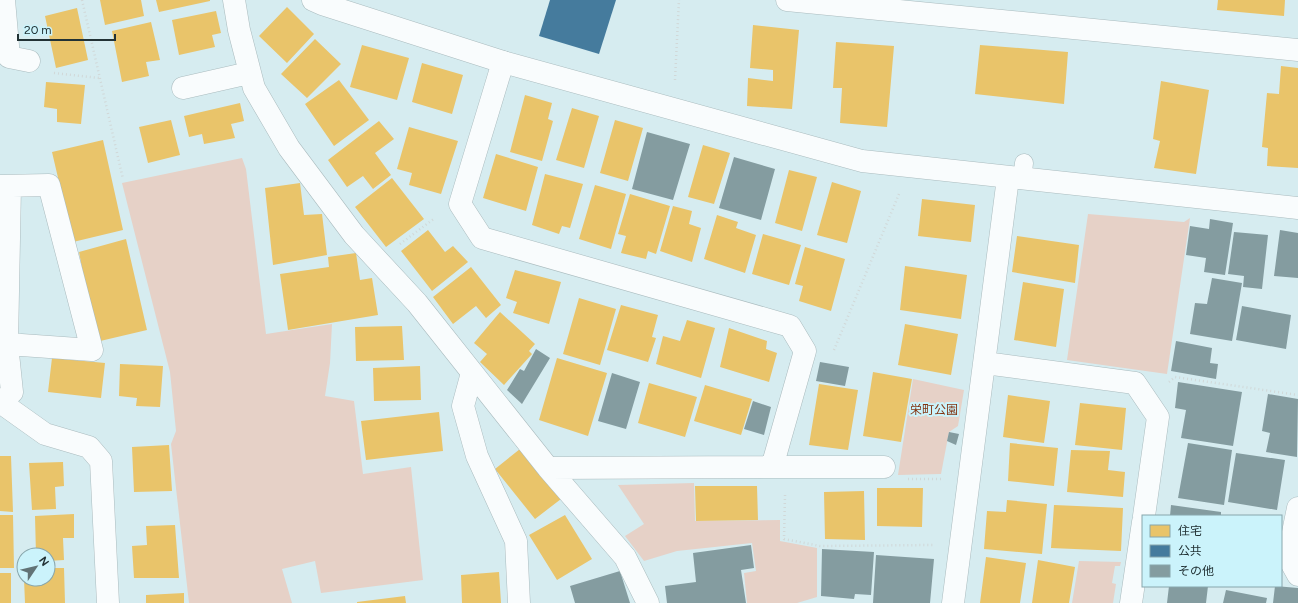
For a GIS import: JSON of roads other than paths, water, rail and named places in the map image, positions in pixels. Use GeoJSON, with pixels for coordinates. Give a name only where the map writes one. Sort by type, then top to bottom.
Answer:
{"type":"FeatureCollection","features":[{"type":"Feature","properties":{"kind":"street"},"geometry":{"type":"LineString","coordinates":[[4,0],[12,58]]}},
{"type":"Feature","properties":{"kind":"street"},"geometry":{"type":"LineString","coordinates":[[234,0],[254,88],[289,148],[354,235],[417,303],[548,468],[625,557],[648,603]]}},
{"type":"Feature","properties":{"kind":"street"},"geometry":{"type":"LineString","coordinates":[[313,0],[503,62],[862,161],[1018,174],[1298,208]]}},
{"type":"Feature","properties":{"kind":"street"},"geometry":{"type":"LineString","coordinates":[[797,1],[1298,50]]}},
{"type":"Feature","properties":{"kind":"street"},"geometry":{"type":"LineString","coordinates":[[503,62],[460,204],[482,238],[790,326],[805,351],[779,467]]}},
{"type":"Feature","properties":{"kind":"street"},"geometry":{"type":"LineString","coordinates":[[183,88],[250,73]]}},
{"type":"Feature","properties":{"kind":"street"},"geometry":{"type":"LineString","coordinates":[[953,603],[985,363],[1018,174]]}},
{"type":"Feature","properties":{"kind":"street"},"geometry":{"type":"LineString","coordinates":[[7,344],[92,350],[49,184],[5,186],[7,344],[12,392],[1,402],[45,434],[90,447],[101,460],[108,603]]}},
{"type":"Feature","properties":{"kind":"street"},"geometry":{"type":"LineString","coordinates":[[985,363],[1134,383],[1158,417],[1144,515]]}},
{"type":"Feature","properties":{"kind":"street"},"geometry":{"type":"LineString","coordinates":[[472,373],[464,406],[477,456],[516,540],[519,603]]}},
{"type":"Feature","properties":{"kind":"street"},"geometry":{"type":"LineString","coordinates":[[548,468],[884,467]]}},
{"type":"Feature","properties":{"kind":"street"},"geometry":{"type":"LineString","coordinates":[[1298,508],[1288,557],[1298,575]]}},
{"type":"Feature","properties":{"kind":"street"},"geometry":{"type":"LineString","coordinates":[[1131,603],[1142,529]]}},
{"type":"Feature","properties":{"kind":"park label","name":"栄町公園"},"geometry":{"type":"Point","coordinates":[934,410]}}]}
